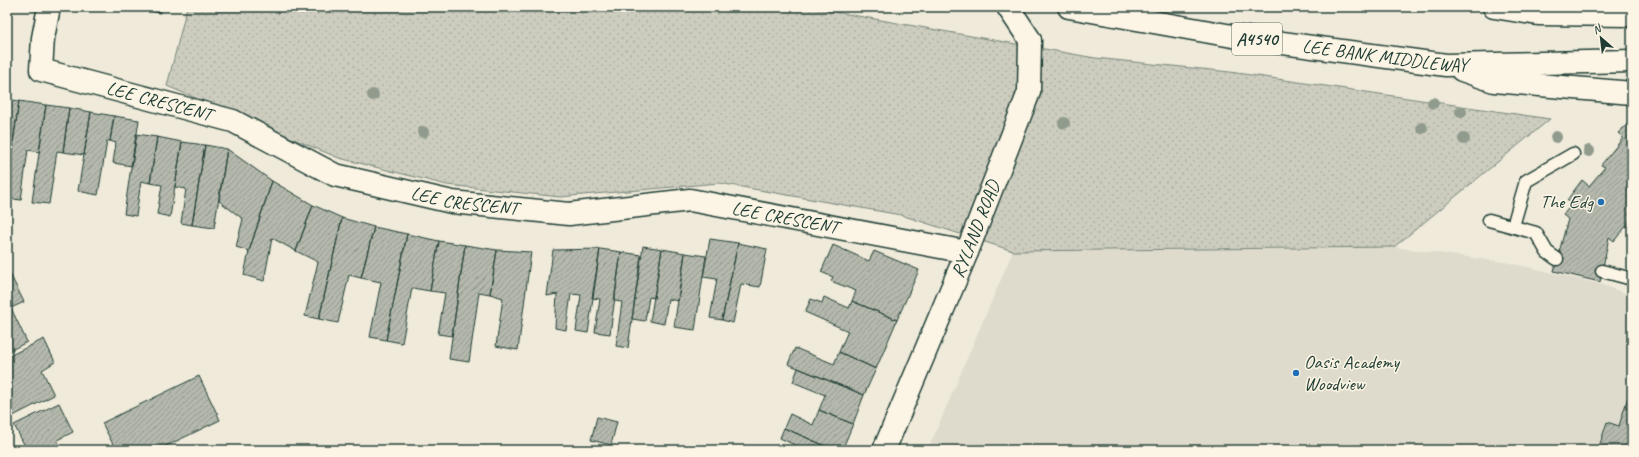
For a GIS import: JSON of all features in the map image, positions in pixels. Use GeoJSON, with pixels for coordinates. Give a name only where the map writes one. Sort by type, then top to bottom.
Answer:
{"type":"FeatureCollection","features":[{"type":"Feature","properties":{"kind":"main road","name":"LEE CRESCENT"},"geometry":{"type":"LineString","coordinates":[[49,7],[43,38],[41,70],[233,121],[335,175],[452,202],[569,214],[690,200],[967,252]]}},
{"type":"Feature","properties":{"kind":"main road","name":"RYLAND ROAD"},"geometry":{"type":"LineString","coordinates":[[884,450],[967,252],[1028,92],[1030,40],[1008,7]]}},
{"type":"Feature","properties":{"kind":"main road","name":"LEE BANK MIDDLEWAY"},"geometry":{"type":"LineString","coordinates":[[1069,7],[1238,37],[1446,65],[1632,62]]}},
{"type":"Feature","properties":{"kind":"main road"},"geometry":{"type":"LineString","coordinates":[[1494,7],[1538,14],[1632,15]]}},
{"type":"Feature","properties":{"kind":"main road"},"geometry":{"type":"LineString","coordinates":[[1446,65],[1494,80],[1632,93]]}},
{"type":"Feature","properties":{"kind":"lane"},"geometry":{"type":"LineString","coordinates":[[1513,226],[1526,181],[1573,154]]}},
{"type":"Feature","properties":{"kind":"lane"},"geometry":{"type":"LineString","coordinates":[[1489,220],[1536,233],[1547,252],[1557,259]]}},
{"type":"Feature","properties":{"kind":"lane"},"geometry":{"type":"LineString","coordinates":[[1602,271],[1632,279]]}},
{"type":"Feature","properties":{"kind":"shaded area"},"geometry":{"type":"Polygon","coordinates":[[[187,7],[807,7],[1095,58],[1230,72],[1550,119],[1394,247],[1013,251],[901,215],[719,183],[560,197],[447,185],[339,158],[167,86],[187,7]]]}},
{"type":"Feature","properties":{"kind":"shaded area","name":"Oasis Academy Woodview"},"geometry":{"type":"Polygon","coordinates":[[[1394,247],[1510,263],[1600,284],[1632,296],[1632,450],[928,450],[1013,251],[1394,247]]]}},
{"type":"Feature","properties":{"kind":"building"},"geometry":{"type":"Polygon","coordinates":[[[127,7],[161,7],[160,13],[127,7]]]}},
{"type":"Feature","properties":{"kind":"building"},"geometry":{"type":"Polygon","coordinates":[[[7,99],[19,101],[8,179],[7,179],[7,99]]]}},
{"type":"Feature","properties":{"kind":"building"},"geometry":{"type":"Polygon","coordinates":[[[19,101],[46,105],[39,152],[28,150],[21,200],[7,198],[7,183],[19,101]]]}},
{"type":"Feature","properties":{"kind":"building"},"geometry":{"type":"Polygon","coordinates":[[[46,105],[69,108],[63,152],[57,151],[49,204],[32,202],[46,105]]]}},
{"type":"Feature","properties":{"kind":"building"},"geometry":{"type":"Polygon","coordinates":[[[69,108],[91,112],[84,155],[63,152],[69,108]]]}},
{"type":"Feature","properties":{"kind":"building"},"geometry":{"type":"Polygon","coordinates":[[[91,112],[114,116],[110,141],[107,141],[98,195],[78,191],[91,112]]]}},
{"type":"Feature","properties":{"kind":"building"},"geometry":{"type":"Polygon","coordinates":[[[114,116],[139,120],[132,166],[113,163],[116,143],[110,141],[114,116]]]}},
{"type":"Feature","properties":{"kind":"building","name":"The Edg"},"geometry":{"type":"Polygon","coordinates":[[[1632,120],[1632,212],[1630,214],[1632,219],[1614,241],[1609,237],[1600,282],[1554,271],[1568,219],[1563,215],[1572,204],[1567,200],[1582,180],[1589,186],[1605,167],[1601,165],[1623,138],[1618,133],[1632,120]]]}},
{"type":"Feature","properties":{"kind":"building"},"geometry":{"type":"Polygon","coordinates":[[[136,134],[157,137],[150,183],[141,181],[136,216],[124,214],[136,134]]]}},
{"type":"Feature","properties":{"kind":"building"},"geometry":{"type":"Polygon","coordinates":[[[157,137],[182,142],[170,217],[157,214],[162,185],[150,183],[157,137]]]}},
{"type":"Feature","properties":{"kind":"building"},"geometry":{"type":"Polygon","coordinates":[[[182,142],[205,145],[192,225],[181,223],[186,189],[175,187],[182,142]]]}},
{"type":"Feature","properties":{"kind":"building"},"geometry":{"type":"Polygon","coordinates":[[[205,145],[227,149],[214,228],[192,225],[205,145]]]}},
{"type":"Feature","properties":{"kind":"building"},"geometry":{"type":"Polygon","coordinates":[[[227,149],[272,181],[249,251],[236,247],[243,219],[219,201],[227,149]]]}},
{"type":"Feature","properties":{"kind":"building"},"geometry":{"type":"Polygon","coordinates":[[[272,181],[313,205],[296,251],[272,238],[264,281],[244,275],[249,251],[272,181]]]}},
{"type":"Feature","properties":{"kind":"building"},"geometry":{"type":"Polygon","coordinates":[[[313,205],[342,218],[319,319],[305,316],[318,262],[296,251],[313,205]]]}},
{"type":"Feature","properties":{"kind":"building"},"geometry":{"type":"Polygon","coordinates":[[[342,218],[374,227],[361,278],[349,275],[338,323],[319,319],[342,218]]]}},
{"type":"Feature","properties":{"kind":"building"},"geometry":{"type":"Polygon","coordinates":[[[374,227],[407,234],[386,340],[370,337],[381,282],[361,278],[374,227]]]}},
{"type":"Feature","properties":{"kind":"building"},"geometry":{"type":"Polygon","coordinates":[[[407,234],[439,241],[430,291],[412,288],[402,343],[386,340],[407,234]]]}},
{"type":"Feature","properties":{"kind":"building"},"geometry":{"type":"Polygon","coordinates":[[[710,239],[738,243],[722,320],[710,318],[717,279],[703,277],[710,239]]]}},
{"type":"Feature","properties":{"kind":"building"},"geometry":{"type":"Polygon","coordinates":[[[439,241],[465,245],[452,336],[438,334],[445,293],[430,291],[439,241]]]}},
{"type":"Feature","properties":{"kind":"building"},"geometry":{"type":"Polygon","coordinates":[[[738,243],[767,249],[760,287],[741,284],[733,323],[722,320],[738,243]]]}},
{"type":"Feature","properties":{"kind":"building"},"geometry":{"type":"Polygon","coordinates":[[[465,245],[497,250],[490,294],[479,292],[469,362],[449,359],[465,245]]]}},
{"type":"Feature","properties":{"kind":"building"},"geometry":{"type":"Polygon","coordinates":[[[833,245],[869,261],[874,251],[919,270],[897,320],[852,301],[856,291],[831,281],[833,277],[821,272],[833,245]]]}},
{"type":"Feature","properties":{"kind":"building"},"geometry":{"type":"Polygon","coordinates":[[[643,246],[662,249],[654,298],[649,297],[645,321],[632,319],[643,246]]]}},
{"type":"Feature","properties":{"kind":"building"},"geometry":{"type":"Polygon","coordinates":[[[600,249],[588,333],[576,331],[581,295],[571,294],[566,330],[555,328],[557,294],[547,296],[553,250],[600,249]]]}},
{"type":"Feature","properties":{"kind":"building"},"geometry":{"type":"Polygon","coordinates":[[[600,249],[621,252],[610,334],[595,332],[600,299],[592,298],[600,249]]]}},
{"type":"Feature","properties":{"kind":"building"},"geometry":{"type":"Polygon","coordinates":[[[662,249],[685,253],[678,301],[668,299],[664,324],[650,321],[662,249]]]}},
{"type":"Feature","properties":{"kind":"building"},"geometry":{"type":"Polygon","coordinates":[[[497,250],[531,252],[518,350],[496,346],[503,298],[490,294],[497,250]]]}},
{"type":"Feature","properties":{"kind":"building"},"geometry":{"type":"Polygon","coordinates":[[[621,252],[641,255],[628,348],[616,346],[622,302],[614,301],[621,252]]]}},
{"type":"Feature","properties":{"kind":"building"},"geometry":{"type":"Polygon","coordinates":[[[685,253],[706,256],[695,330],[674,327],[685,253]]]}},
{"type":"Feature","properties":{"kind":"building"},"geometry":{"type":"Polygon","coordinates":[[[7,268],[24,302],[11,308],[27,342],[7,352],[7,268]]]}},
{"type":"Feature","properties":{"kind":"building"},"geometry":{"type":"Polygon","coordinates":[[[824,297],[849,308],[852,301],[897,320],[876,369],[839,352],[848,331],[805,312],[811,299],[822,303],[824,297]]]}},
{"type":"Feature","properties":{"kind":"building"},"geometry":{"type":"Polygon","coordinates":[[[44,339],[55,362],[42,370],[54,395],[13,416],[7,405],[7,357],[44,339]]]}},
{"type":"Feature","properties":{"kind":"building"},"geometry":{"type":"Polygon","coordinates":[[[795,348],[834,364],[839,352],[876,369],[864,395],[788,364],[795,348]]]}},
{"type":"Feature","properties":{"kind":"building"},"geometry":{"type":"Polygon","coordinates":[[[798,368],[864,395],[853,424],[819,410],[825,395],[793,382],[798,368]]]}},
{"type":"Feature","properties":{"kind":"building"},"geometry":{"type":"Polygon","coordinates":[[[199,376],[220,420],[158,450],[116,450],[102,423],[199,376]]]}},
{"type":"Feature","properties":{"kind":"building"},"geometry":{"type":"Polygon","coordinates":[[[1632,384],[1632,450],[1598,450],[1607,422],[1619,426],[1632,384]]]}},
{"type":"Feature","properties":{"kind":"building"},"geometry":{"type":"Polygon","coordinates":[[[59,403],[73,432],[57,440],[62,450],[27,450],[14,425],[59,403]]]}},
{"type":"Feature","properties":{"kind":"building"},"geometry":{"type":"Polygon","coordinates":[[[819,410],[853,424],[842,450],[835,450],[784,428],[790,414],[813,425],[819,410]]]}},
{"type":"Feature","properties":{"kind":"building"},"geometry":{"type":"Polygon","coordinates":[[[597,417],[617,422],[611,445],[591,440],[597,417]]]}},
{"type":"Feature","properties":{"kind":"building"},"geometry":{"type":"Polygon","coordinates":[[[784,428],[835,450],[798,450],[799,447],[780,438],[784,428]]]}},
{"type":"Feature","properties":{"kind":"building"},"geometry":{"type":"Polygon","coordinates":[[[304,448],[304,450],[269,450],[304,448]]]}},
{"type":"Feature","properties":{"kind":"place","name":"The Edg"},"geometry":{"type":"Point","coordinates":[1601,202]}},
{"type":"Feature","properties":{"kind":"place","name":"Oasis Academy Woodview"},"geometry":{"type":"Point","coordinates":[1296,373]}}]}
